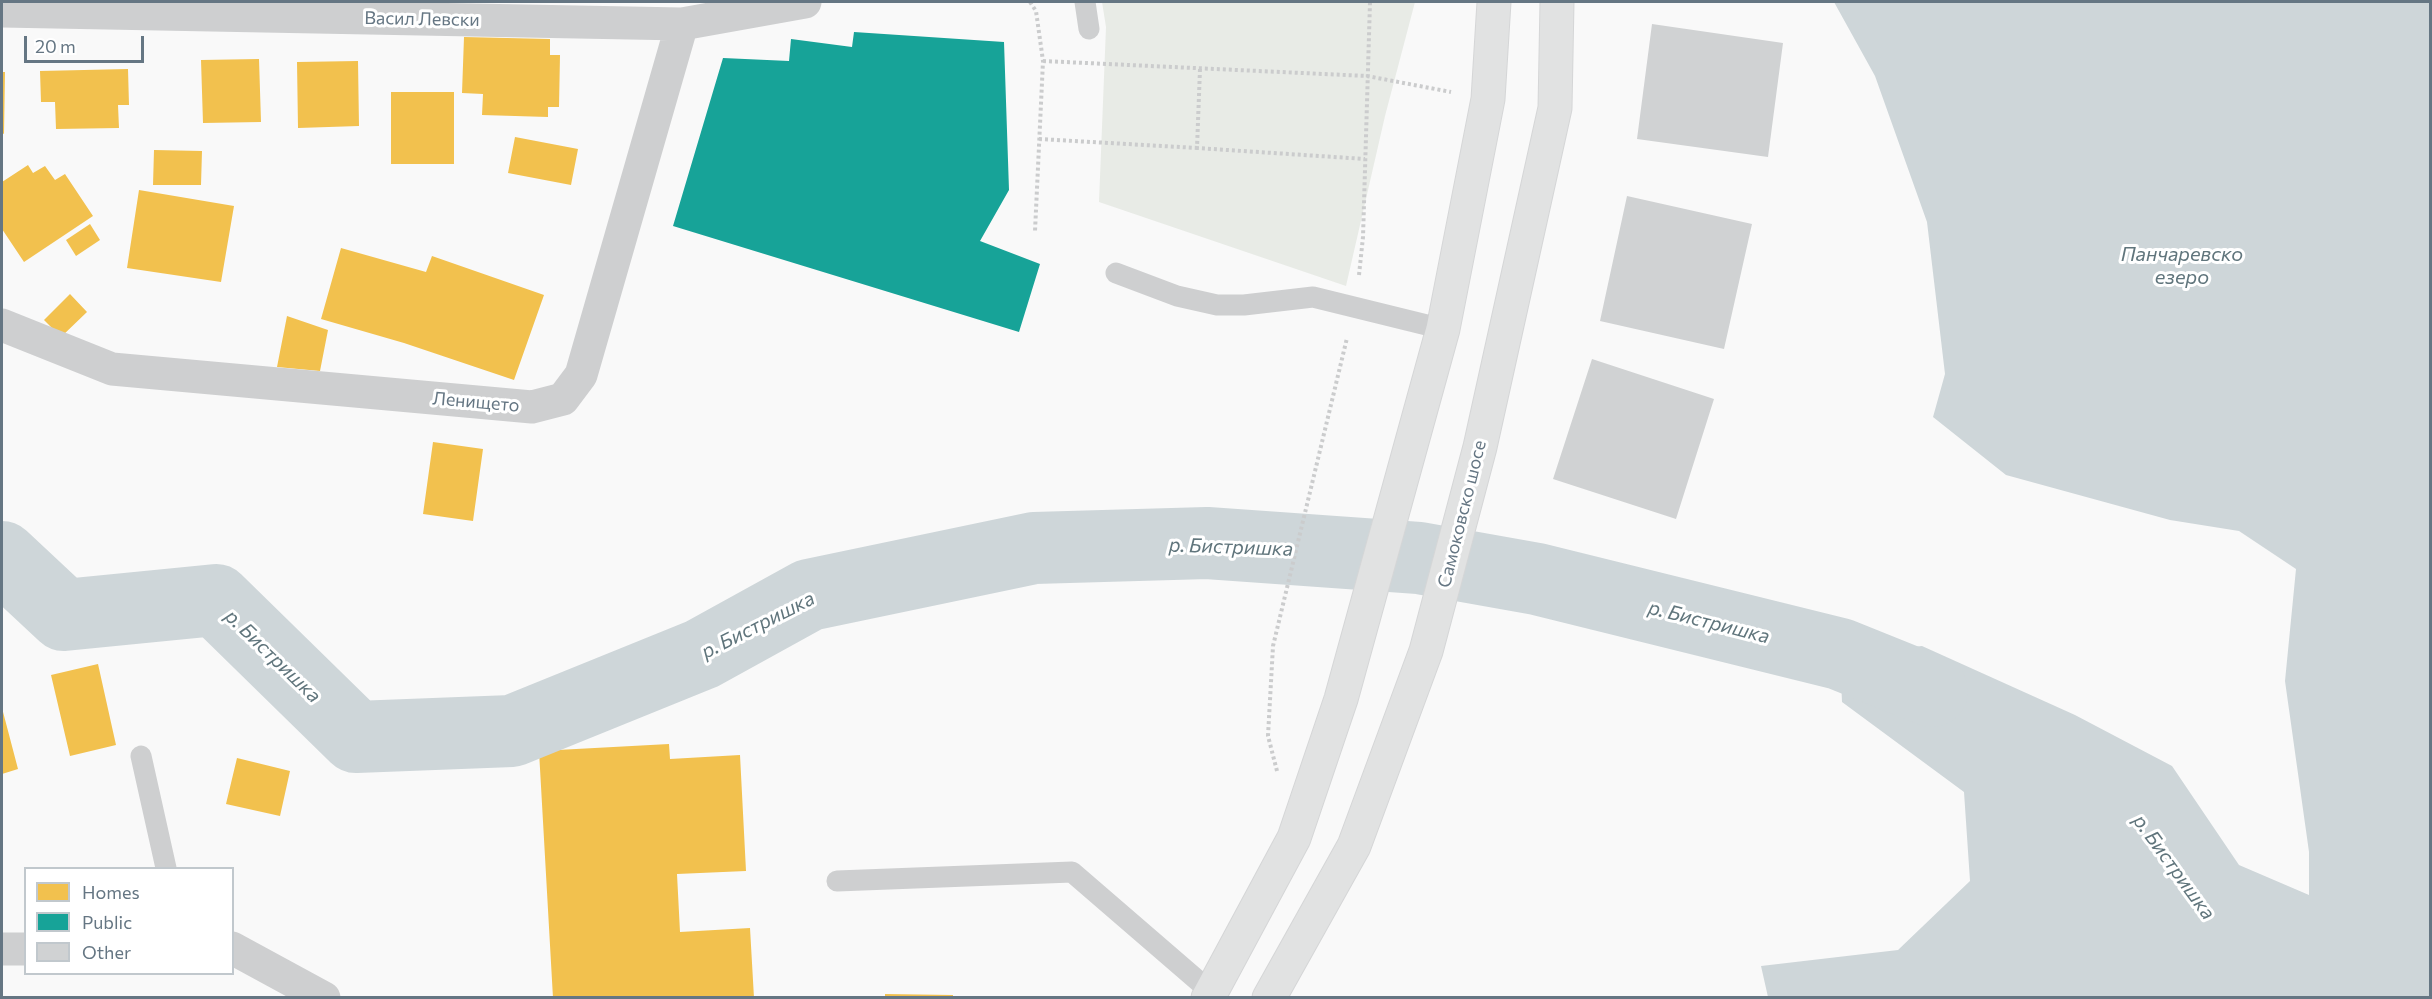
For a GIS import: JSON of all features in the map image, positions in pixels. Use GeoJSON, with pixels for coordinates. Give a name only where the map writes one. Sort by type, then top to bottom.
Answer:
{"type":"FeatureCollection","features":[{"type":"Feature","properties":{"kind":"main road"},"geometry":{"type":"LineString","coordinates":[[1209,995],[1294,838],[1341,699],[1443,329],[1488,99],[1494,2]]}},
{"type":"Feature","properties":{"kind":"main road","name":"Самоковско шосе"},"geometry":{"type":"LineString","coordinates":[[1269,998],[1354,846],[1426,651],[1480,447],[1554,108],[1557,2]]}},
{"type":"Feature","properties":{"kind":"street","name":"Васил Левски"},"geometry":{"type":"LineString","coordinates":[[2,11],[682,24],[805,2]]}},
{"type":"Feature","properties":{"kind":"street","name":"Ленището"},"geometry":{"type":"LineString","coordinates":[[2,325],[112,369],[532,407],[563,399],[581,375],[682,24]]}},
{"type":"Feature","properties":{"kind":"street"},"geometry":{"type":"LineString","coordinates":[[2,949],[24,949]]}},
{"type":"Feature","properties":{"kind":"street"},"geometry":{"type":"LineString","coordinates":[[234,949],[324,998]]}},
{"type":"Feature","properties":{"kind":"lane"},"geometry":{"type":"LineString","coordinates":[[1085,2],[1089,29]]}},
{"type":"Feature","properties":{"kind":"lane"},"geometry":{"type":"LineString","coordinates":[[1116,273],[1178,296],[1217,305],[1244,305],[1313,297],[1443,329]]}},
{"type":"Feature","properties":{"kind":"lane"},"geometry":{"type":"LineString","coordinates":[[141,756],[166,867]]}},
{"type":"Feature","properties":{"kind":"lane"},"geometry":{"type":"LineString","coordinates":[[837,881],[1072,872],[1209,995]]}},
{"type":"Feature","properties":{"kind":"path"},"geometry":{"type":"LineString","coordinates":[[1030,2],[1036,11],[1043,61],[1035,231]]}},
{"type":"Feature","properties":{"kind":"path"},"geometry":{"type":"LineString","coordinates":[[1280,782],[1268,736],[1272,646],[1355,308],[1364,237],[1370,2]]}},
{"type":"Feature","properties":{"kind":"path"},"geometry":{"type":"LineString","coordinates":[[1043,61],[1367,76]]}},
{"type":"Feature","properties":{"kind":"path"},"geometry":{"type":"LineString","coordinates":[[1197,148],[1200,69]]}},
{"type":"Feature","properties":{"kind":"path"},"geometry":{"type":"LineString","coordinates":[[1039,139],[1365,159]]}},
{"type":"Feature","properties":{"kind":"shaded area"},"geometry":{"type":"Polygon","coordinates":[[[1102,2],[1415,2],[1385,116],[1346,286],[1099,202],[1106,27],[1102,2]]]}},
{"type":"Feature","properties":{"kind":"water","name":"Панчаревско езеро"},"geometry":{"type":"Polygon","coordinates":[[[1834,2],[2430,2],[2430,997],[1768,997],[1761,966],[1898,950],[1970,881],[1964,792],[1842,702],[1840,654],[1922,646],[2075,715],[2172,766],[2239,865],[2309,895],[2309,852],[2285,681],[2296,569],[2239,531],[2170,520],[2006,475],[1933,417],[1945,374],[1927,222],[1875,76],[1834,2]]]}},
{"type":"Feature","properties":{"kind":"building: Homes"},"geometry":{"type":"Polygon","coordinates":[[[464,37],[550,39],[550,55],[560,55],[559,107],[548,107],[548,117],[482,115],[483,94],[462,93],[464,37]]]}},
{"type":"Feature","properties":{"kind":"building: Homes"},"geometry":{"type":"Polygon","coordinates":[[[259,59],[261,122],[203,123],[201,60],[259,59]]]}},
{"type":"Feature","properties":{"kind":"building: Homes"},"geometry":{"type":"Polygon","coordinates":[[[358,61],[359,126],[298,128],[297,62],[358,61]]]}},
{"type":"Feature","properties":{"kind":"building: Homes"},"geometry":{"type":"Polygon","coordinates":[[[128,69],[129,105],[118,105],[119,128],[56,129],[55,102],[41,102],[40,71],[128,69]]]}},
{"type":"Feature","properties":{"kind":"building: Homes"},"geometry":{"type":"Polygon","coordinates":[[[2,72],[5,72],[4,134],[2,133],[2,72]]]}},
{"type":"Feature","properties":{"kind":"building: Homes"},"geometry":{"type":"Polygon","coordinates":[[[391,92],[454,92],[454,164],[391,164],[391,92]]]}},
{"type":"Feature","properties":{"kind":"building: Homes"},"geometry":{"type":"Polygon","coordinates":[[[515,137],[578,149],[571,185],[508,173],[515,137]]]}},
{"type":"Feature","properties":{"kind":"building: Homes"},"geometry":{"type":"Polygon","coordinates":[[[154,150],[202,151],[201,185],[153,185],[154,150]]]}},
{"type":"Feature","properties":{"kind":"building: Homes"},"geometry":{"type":"Polygon","coordinates":[[[28,165],[33,173],[45,166],[55,180],[65,174],[93,216],[24,262],[2,229],[2,182],[28,165]]]}},
{"type":"Feature","properties":{"kind":"building: Homes"},"geometry":{"type":"Polygon","coordinates":[[[139,190],[234,206],[221,282],[127,268],[139,190]]]}},
{"type":"Feature","properties":{"kind":"building: Homes"},"geometry":{"type":"Polygon","coordinates":[[[90,224],[100,240],[76,256],[66,240],[90,224]]]}},
{"type":"Feature","properties":{"kind":"building: Homes"},"geometry":{"type":"Polygon","coordinates":[[[341,248],[426,272],[432,256],[544,295],[514,380],[404,343],[321,319],[341,248]]]}},
{"type":"Feature","properties":{"kind":"building: Homes"},"geometry":{"type":"Polygon","coordinates":[[[70,294],[87,312],[61,337],[44,320],[70,294]]]}},
{"type":"Feature","properties":{"kind":"building: Homes"},"geometry":{"type":"Polygon","coordinates":[[[287,316],[328,330],[320,371],[277,367],[287,316]]]}},
{"type":"Feature","properties":{"kind":"building: Homes"},"geometry":{"type":"Polygon","coordinates":[[[433,442],[483,449],[473,521],[423,514],[433,442]]]}},
{"type":"Feature","properties":{"kind":"building: Homes"},"geometry":{"type":"Polygon","coordinates":[[[98,664],[116,745],[70,756],[51,675],[98,664]]]}},
{"type":"Feature","properties":{"kind":"building: Homes"},"geometry":{"type":"Polygon","coordinates":[[[2,708],[18,769],[2,774],[2,708]]]}},
{"type":"Feature","properties":{"kind":"building: Homes"},"geometry":{"type":"Polygon","coordinates":[[[669,744],[670,759],[740,755],[746,871],[677,874],[680,932],[750,928],[754,998],[553,998],[539,751],[669,744]]]}},
{"type":"Feature","properties":{"kind":"building: Homes"},"geometry":{"type":"Polygon","coordinates":[[[237,758],[290,771],[280,816],[226,804],[237,758]]]}},
{"type":"Feature","properties":{"kind":"building: Homes"},"geometry":{"type":"Polygon","coordinates":[[[885,994],[953,995],[953,998],[885,998],[885,994]]]}},
{"type":"Feature","properties":{"kind":"building: Public"},"geometry":{"type":"Polygon","coordinates":[[[854,32],[1004,42],[1009,190],[980,241],[1040,264],[1019,332],[673,226],[723,58],[789,61],[791,39],[852,47],[854,32]]]}},
{"type":"Feature","properties":{"kind":"building: Other"},"geometry":{"type":"Polygon","coordinates":[[[1652,24],[1783,43],[1768,157],[1637,139],[1652,24]]]}},
{"type":"Feature","properties":{"kind":"building: Other"},"geometry":{"type":"Polygon","coordinates":[[[1627,196],[1752,224],[1724,349],[1600,321],[1627,196]]]}},
{"type":"Feature","properties":{"kind":"building: Other"},"geometry":{"type":"Polygon","coordinates":[[[1592,359],[1714,399],[1676,519],[1553,479],[1592,359]]]}},
{"type":"Feature","properties":{"kind":"waterway","name":"р. Бистришка"},"geometry":{"type":"LineString","coordinates":[[2,557],[64,615],[216,600],[356,737],[512,731],[702,654],[809,595],[1034,548],[1207,543],[1419,558],[1537,579],[1840,654],[1932,691]]}}]}
